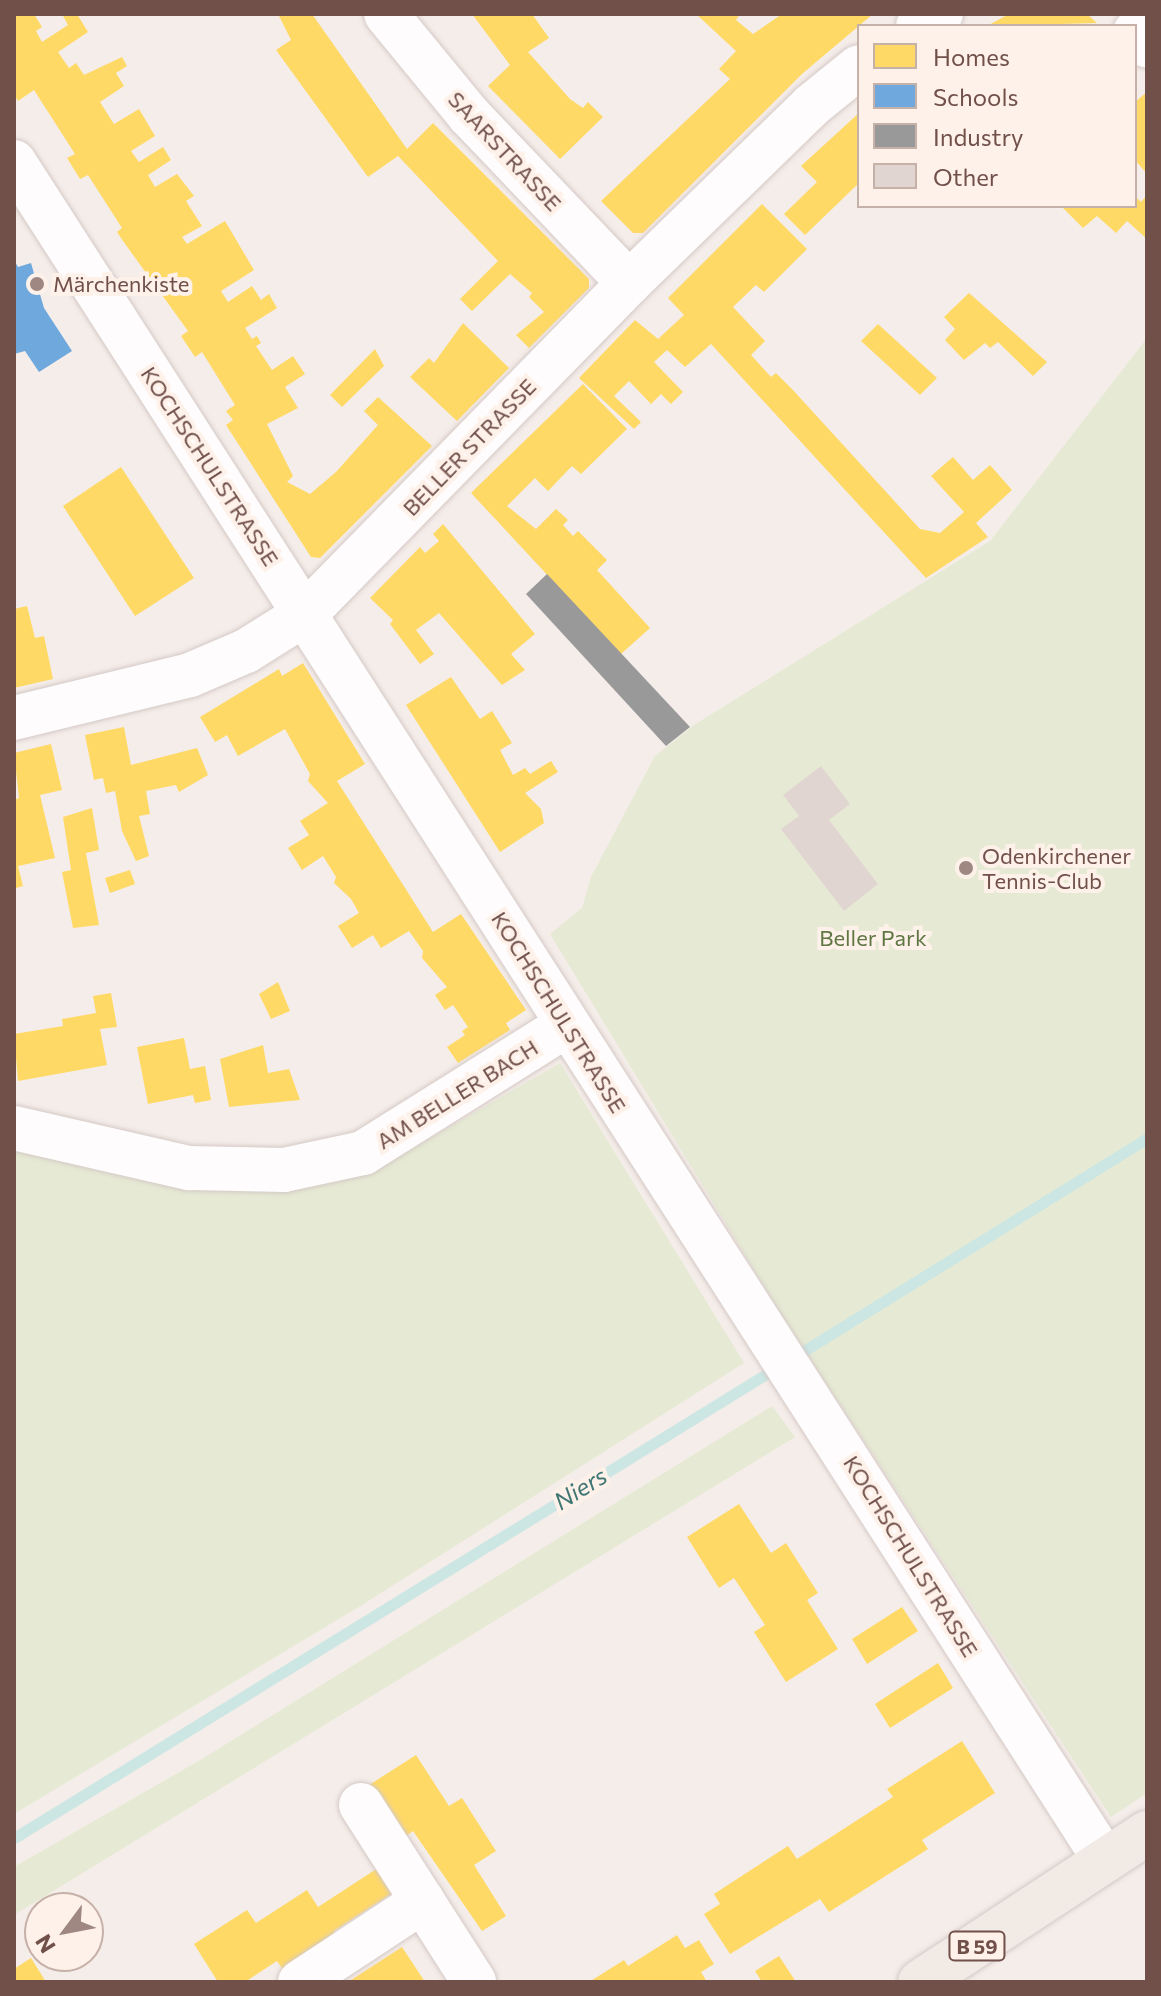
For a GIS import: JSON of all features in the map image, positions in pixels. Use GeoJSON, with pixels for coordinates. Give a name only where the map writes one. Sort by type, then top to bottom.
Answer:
{"type":"FeatureCollection","features":[{"type":"Feature","properties":{"kind":"main road","name":"B 59"},"geometry":{"type":"LineString","coordinates":[[920,1982],[1147,1833]]}},
{"type":"Feature","properties":{"kind":"street","name":"SAARSTRASSE"},"geometry":{"type":"LineString","coordinates":[[386,14],[469,115],[629,283]]}},
{"type":"Feature","properties":{"kind":"street","name":"BELLER STRASSE"},"geometry":{"type":"LineString","coordinates":[[14,718],[190,675],[246,651],[305,614],[629,283],[812,105],[857,69]]}},
{"type":"Feature","properties":{"kind":"street","name":"KOCHSCHULSTRASSE"},"geometry":{"type":"LineString","coordinates":[[14,162],[1105,1860]]}},
{"type":"Feature","properties":{"kind":"street","name":"AM BELLER BACH"},"geometry":{"type":"LineString","coordinates":[[14,1128],[189,1168],[284,1170],[363,1153],[567,1025]]}},
{"type":"Feature","properties":{"kind":"street"},"geometry":{"type":"LineString","coordinates":[[361,1805],[474,1982]]}},
{"type":"Feature","properties":{"kind":"street"},"geometry":{"type":"LineString","coordinates":[[300,1982],[423,1901]]}},
{"type":"Feature","properties":{"kind":"green space","name":"Beller Park"},"geometry":{"type":"Polygon","coordinates":[[[1147,338],[1147,1793],[1111,1817],[782,1316],[550,934],[582,908],[591,877],[655,756],[694,725],[990,541],[1147,338]]]}},
{"type":"Feature","properties":{"kind":"green space"},"geometry":{"type":"Polygon","coordinates":[[[560,1063],[744,1363],[362,1605],[14,1814],[14,1151],[150,1180],[380,1167],[560,1063]]]}},
{"type":"Feature","properties":{"kind":"green space"},"geometry":{"type":"Polygon","coordinates":[[[772,1406],[795,1437],[52,1892],[24,1892],[24,1909],[14,1915],[14,1867],[202,1759],[772,1406]]]}},
{"type":"Feature","properties":{"kind":"building: Homes"},"geometry":{"type":"Polygon","coordinates":[[[34,14],[42,27],[36,31],[42,42],[68,25],[62,14],[77,14],[88,32],[58,52],[69,68],[76,63],[84,75],[122,57],[127,66],[116,73],[124,86],[100,102],[114,124],[139,109],[155,136],[131,151],[139,162],[163,147],[171,160],[148,175],[155,187],[177,174],[194,196],[186,201],[202,226],[182,237],[187,244],[225,221],[254,270],[221,291],[228,302],[252,286],[261,300],[269,294],[277,308],[245,328],[252,339],[257,336],[261,343],[256,346],[272,370],[293,356],[305,374],[285,387],[298,408],[267,424],[293,476],[287,482],[310,494],[336,472],[378,425],[364,411],[378,397],[432,446],[320,558],[311,557],[226,425],[233,420],[226,411],[235,405],[202,352],[195,357],[181,336],[188,331],[117,232],[122,228],[88,175],[80,179],[67,158],[75,154],[34,90],[18,101],[14,94],[14,17],[34,14]]]}},
{"type":"Feature","properties":{"kind":"building: Homes"},"geometry":{"type":"Polygon","coordinates":[[[278,14],[312,14],[407,149],[433,123],[589,279],[589,288],[529,348],[516,335],[544,312],[529,297],[532,293],[510,274],[472,311],[460,299],[498,261],[398,156],[368,177],[276,50],[291,40],[278,14]]]}},
{"type":"Feature","properties":{"kind":"building: Homes"},"geometry":{"type":"Polygon","coordinates":[[[472,14],[532,14],[549,38],[528,52],[570,99],[583,108],[588,102],[603,117],[560,159],[488,86],[510,65],[472,14]]]}},
{"type":"Feature","properties":{"kind":"building: Homes"},"geometry":{"type":"Polygon","coordinates":[[[696,14],[740,14],[736,20],[753,34],[782,14],[873,14],[857,24],[857,28],[802,74],[643,233],[633,233],[601,201],[730,79],[719,69],[736,51],[696,14]]]}},
{"type":"Feature","properties":{"kind":"building: Homes"},"geometry":{"type":"Polygon","coordinates":[[[1009,14],[1087,14],[1097,23],[1060,24],[991,24],[1009,14]]]}},
{"type":"Feature","properties":{"kind":"building: Homes"},"geometry":{"type":"Polygon","coordinates":[[[1147,92],[1147,174],[1137,162],[1137,100],[1147,92]]]}},
{"type":"Feature","properties":{"kind":"building: Homes"},"geometry":{"type":"Polygon","coordinates":[[[857,115],[857,185],[805,235],[784,214],[817,182],[801,166],[857,115]]]}},
{"type":"Feature","properties":{"kind":"building: Homes"},"geometry":{"type":"Polygon","coordinates":[[[1147,195],[1147,239],[1127,221],[1116,233],[1097,216],[1083,228],[1063,208],[1137,208],[1137,198],[1141,202],[1147,195]]]}},
{"type":"Feature","properties":{"kind":"building: Homes"},"geometry":{"type":"Polygon","coordinates":[[[762,204],[807,249],[764,292],[756,285],[733,307],[765,341],[751,355],[771,377],[776,373],[792,389],[920,529],[940,533],[964,512],[931,476],[953,457],[973,480],[990,465],[1012,490],[976,523],[988,537],[926,578],[711,344],[685,367],[667,350],[654,362],[683,392],[671,404],[661,394],[651,404],[629,381],[614,396],[641,422],[634,429],[579,378],[635,320],[658,339],[684,315],[668,298],[762,204]]]}},
{"type":"Feature","properties":{"kind":"building: Homes"},"geometry":{"type":"Polygon","coordinates":[[[969,293],[1047,362],[1033,376],[998,342],[990,348],[985,343],[964,360],[945,340],[955,329],[944,317],[969,293]]]}},
{"type":"Feature","properties":{"kind":"building: Homes"},"geometry":{"type":"Polygon","coordinates":[[[463,323],[509,368],[457,421],[410,377],[429,358],[434,363],[463,323]]]}},
{"type":"Feature","properties":{"kind":"building: Homes"},"geometry":{"type":"Polygon","coordinates":[[[878,324],[937,378],[920,395],[861,341],[878,324]]]}},
{"type":"Feature","properties":{"kind":"building: Homes"},"geometry":{"type":"Polygon","coordinates":[[[375,349],[384,366],[342,407],[330,395],[375,349]]]}},
{"type":"Feature","properties":{"kind":"building: Homes"},"geometry":{"type":"Polygon","coordinates":[[[583,384],[627,429],[581,474],[572,466],[548,491],[535,478],[507,506],[536,529],[556,509],[568,520],[563,525],[573,536],[578,531],[607,560],[597,570],[650,628],[621,654],[471,493],[583,384]]]}},
{"type":"Feature","properties":{"kind":"building: Homes"},"geometry":{"type":"Polygon","coordinates":[[[121,467],[194,578],[135,616],[63,506],[121,467]]]}},
{"type":"Feature","properties":{"kind":"building: Homes"},"geometry":{"type":"Polygon","coordinates":[[[443,524],[535,634],[511,654],[525,670],[502,685],[439,613],[416,630],[434,654],[420,664],[390,624],[393,620],[370,598],[420,547],[425,553],[439,541],[433,534],[443,524]]]}},
{"type":"Feature","properties":{"kind":"building: Homes"},"geometry":{"type":"Polygon","coordinates":[[[27,606],[35,638],[44,636],[53,679],[14,688],[14,609],[27,606]]]}},
{"type":"Feature","properties":{"kind":"building: Homes"},"geometry":{"type":"Polygon","coordinates":[[[303,663],[365,764],[337,781],[433,932],[461,914],[526,1010],[506,1023],[510,1030],[458,1063],[447,1047],[465,1035],[462,1031],[468,1027],[453,1005],[445,1010],[435,995],[447,987],[422,958],[423,951],[409,931],[381,948],[373,935],[352,948],[338,926],[359,913],[351,899],[334,883],[336,877],[323,856],[302,870],[288,848],[309,835],[300,821],[328,803],[308,781],[310,774],[285,729],[238,756],[227,735],[215,742],[200,717],[279,669],[282,676],[303,663]]]}},
{"type":"Feature","properties":{"kind":"building: Homes"},"geometry":{"type":"Polygon","coordinates":[[[451,677],[480,719],[492,711],[512,743],[500,750],[513,775],[525,768],[530,774],[551,761],[558,772],[525,793],[541,809],[544,823],[500,852],[406,705],[451,677]]]}},
{"type":"Feature","properties":{"kind":"building: Homes"},"geometry":{"type":"Polygon","coordinates":[[[124,727],[131,765],[197,748],[208,775],[179,792],[176,785],[146,791],[150,814],[139,816],[149,856],[136,861],[122,831],[115,791],[106,793],[103,778],[94,780],[85,735],[124,727]]]}},
{"type":"Feature","properties":{"kind":"building: Homes"},"geometry":{"type":"Polygon","coordinates":[[[51,744],[62,790],[40,795],[55,858],[18,866],[23,886],[16,888],[14,800],[19,798],[14,753],[51,744]]]}},
{"type":"Feature","properties":{"kind":"building: Homes"},"geometry":{"type":"Polygon","coordinates":[[[92,808],[99,850],[86,853],[99,925],[73,928],[62,872],[71,870],[63,817],[92,808]]]}},
{"type":"Feature","properties":{"kind":"building: Homes"},"geometry":{"type":"Polygon","coordinates":[[[130,870],[135,884],[110,893],[105,878],[130,870]]]}},
{"type":"Feature","properties":{"kind":"building: Homes"},"geometry":{"type":"Polygon","coordinates":[[[278,982],[290,1011],[271,1019],[259,994],[278,982]]]}},
{"type":"Feature","properties":{"kind":"building: Homes"},"geometry":{"type":"Polygon","coordinates":[[[111,993],[117,1027],[100,1029],[107,1065],[18,1081],[14,1034],[63,1026],[62,1019],[96,1013],[93,996],[111,993]]]}},
{"type":"Feature","properties":{"kind":"building: Homes"},"geometry":{"type":"Polygon","coordinates":[[[184,1038],[190,1069],[205,1066],[211,1100],[195,1103],[193,1095],[148,1104],[137,1047],[184,1038]]]}},
{"type":"Feature","properties":{"kind":"building: Homes"},"geometry":{"type":"Polygon","coordinates":[[[263,1045],[268,1073],[289,1069],[300,1100],[229,1107],[220,1059],[263,1045]]]}},
{"type":"Feature","properties":{"kind":"building: Homes"},"geometry":{"type":"Polygon","coordinates":[[[739,1504],[771,1553],[786,1543],[818,1593],[807,1600],[838,1649],[786,1682],[754,1632],[765,1625],[734,1578],[719,1588],[687,1537],[739,1504]]]}},
{"type":"Feature","properties":{"kind":"building: Homes"},"geometry":{"type":"Polygon","coordinates":[[[902,1607],[918,1631],[867,1664],[852,1639],[902,1607]]]}},
{"type":"Feature","properties":{"kind":"building: Homes"},"geometry":{"type":"Polygon","coordinates":[[[938,1663],[953,1688],[890,1728],[875,1704],[938,1663]]]}},
{"type":"Feature","properties":{"kind":"building: Homes"},"geometry":{"type":"Polygon","coordinates":[[[962,1741],[995,1793],[922,1840],[928,1849],[829,1912],[820,1899],[730,1954],[704,1914],[720,1904],[714,1894],[788,1846],[797,1859],[893,1797],[887,1789],[962,1741]]]}},
{"type":"Feature","properties":{"kind":"building: Homes"},"geometry":{"type":"Polygon","coordinates":[[[416,1755],[449,1806],[462,1798],[496,1851],[474,1865],[506,1916],[482,1931],[413,1831],[400,1840],[366,1787],[416,1755]]]}},
{"type":"Feature","properties":{"kind":"building: Homes"},"geometry":{"type":"Polygon","coordinates":[[[381,1866],[397,1890],[334,1931],[339,1940],[286,1974],[277,1961],[245,1982],[218,1982],[194,1944],[247,1910],[256,1923],[307,1890],[318,1907],[381,1866]]]}},
{"type":"Feature","properties":{"kind":"building: Homes"},"geometry":{"type":"Polygon","coordinates":[[[677,1935],[685,1948],[699,1940],[714,1964],[701,1972],[707,1982],[589,1982],[624,1960],[628,1966],[677,1935]]]}},
{"type":"Feature","properties":{"kind":"building: Homes"},"geometry":{"type":"Polygon","coordinates":[[[402,1947],[425,1982],[348,1982],[402,1947]]]}},
{"type":"Feature","properties":{"kind":"building: Homes"},"geometry":{"type":"Polygon","coordinates":[[[779,1956],[796,1982],[762,1982],[755,1971],[779,1956]]]}},
{"type":"Feature","properties":{"kind":"building: Homes"},"geometry":{"type":"Polygon","coordinates":[[[24,1963],[24,1972],[40,1972],[46,1982],[14,1982],[14,1969],[24,1963]]]}},
{"type":"Feature","properties":{"kind":"building: Schools"},"geometry":{"type":"Polygon","coordinates":[[[14,260],[18,267],[31,263],[44,308],[72,351],[39,372],[25,351],[14,354],[14,260]]]}},
{"type":"Feature","properties":{"kind":"building: Industry"},"geometry":{"type":"Polygon","coordinates":[[[547,574],[690,727],[666,746],[526,594],[547,574]]]}},
{"type":"Feature","properties":{"kind":"building: Other"},"geometry":{"type":"Polygon","coordinates":[[[821,766],[850,804],[829,820],[878,884],[844,911],[781,829],[799,816],[783,795],[821,766]]]}},
{"type":"Feature","properties":{"kind":"waterway","name":"Niers"},"geometry":{"type":"LineString","coordinates":[[794,1357],[1147,1138]]}},
{"type":"Feature","properties":{"kind":"waterway","name":"Niers"},"geometry":{"type":"LineString","coordinates":[[14,1838],[779,1366]]}},
{"type":"Feature","properties":{"kind":"place","name":"Märchenkiste"},"geometry":{"type":"Point","coordinates":[37,284]}},
{"type":"Feature","properties":{"kind":"place","name":"Odenkirchener Tennis-Club"},"geometry":{"type":"Point","coordinates":[966,868]}}]}
